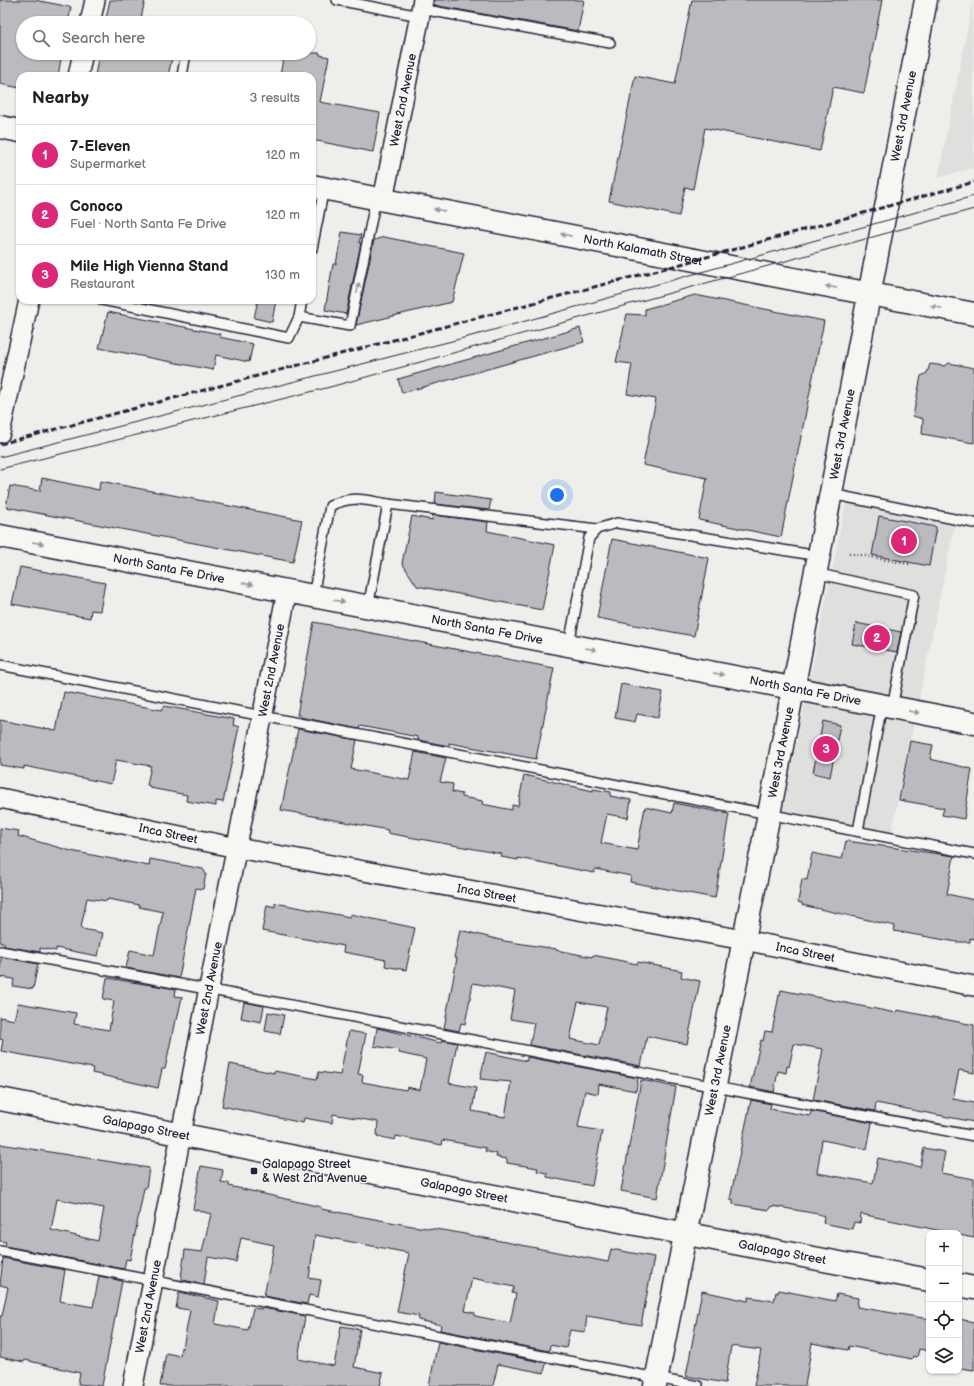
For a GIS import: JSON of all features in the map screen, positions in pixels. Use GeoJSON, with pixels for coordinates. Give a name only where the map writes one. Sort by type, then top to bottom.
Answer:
{"type":"FeatureCollection","features":[{"type":"Feature","properties":{"kind":"street"},"geometry":{"type":"LineString","coordinates":[[92,16],[95,0]]}},
{"type":"Feature","properties":{"kind":"street","name":"West 3rd Avenue"},"geometry":{"type":"LineString","coordinates":[[656,1382],[684,1234],[715,1088],[769,814],[926,0]]}},
{"type":"Feature","properties":{"kind":"street","name":"West 2nd Avenue"},"geometry":{"type":"LineString","coordinates":[[380,199],[422,8]]}},
{"type":"Feature","properties":{"kind":"street"},"geometry":{"type":"LineString","coordinates":[[79,72],[81,60]]}},
{"type":"Feature","properties":{"kind":"street"},"geometry":{"type":"LineString","coordinates":[[0,127],[16,130]]}},
{"type":"Feature","properties":{"kind":"street","name":"North Kalamath Street"},"geometry":{"type":"LineString","coordinates":[[318,187],[974,314]]}},
{"type":"Feature","properties":{"kind":"street"},"geometry":{"type":"LineString","coordinates":[[0,433],[28,304]]}},
{"type":"Feature","properties":{"kind":"street","name":"North Santa Fe Drive"},"geometry":{"type":"LineString","coordinates":[[0,536],[974,723]]}},
{"type":"Feature","properties":{"kind":"street","name":"West 2nd Avenue"},"geometry":{"type":"LineString","coordinates":[[133,1386],[287,591]]}},
{"type":"Feature","properties":{"kind":"street","name":"Inca Street"},"geometry":{"type":"LineString","coordinates":[[0,798],[237,848],[744,940],[974,986]]}},
{"type":"Feature","properties":{"kind":"street","name":"Galapago Street"},"geometry":{"type":"LineString","coordinates":[[0,1099],[684,1234],[926,1279]]}},
{"type":"Feature","properties":{"kind":"street"},"geometry":{"type":"LineString","coordinates":[[962,1286],[974,1288]]}},
{"type":"Feature","properties":{"kind":"lane"},"geometry":{"type":"LineString","coordinates":[[337,0],[422,8],[610,43]]}},
{"type":"Feature","properties":{"kind":"lane"},"geometry":{"type":"LineString","coordinates":[[183,72],[185,60]]}},
{"type":"Feature","properties":{"kind":"lane"},"geometry":{"type":"LineString","coordinates":[[316,208],[318,187]]}},
{"type":"Feature","properties":{"kind":"lane"},"geometry":{"type":"LineString","coordinates":[[299,317],[350,326],[380,199]]}},
{"type":"Feature","properties":{"kind":"lane"},"geometry":{"type":"LineString","coordinates":[[122,304],[289,338],[299,317],[301,304]]}},
{"type":"Feature","properties":{"kind":"lane"},"geometry":{"type":"LineString","coordinates":[[831,494],[974,524]]}},
{"type":"Feature","properties":{"kind":"lane"},"geometry":{"type":"LineString","coordinates":[[313,596],[330,506],[344,499],[352,498],[388,504],[597,529],[617,523],[817,565],[914,596],[858,832]]}},
{"type":"Feature","properties":{"kind":"lane"},"geometry":{"type":"LineString","coordinates":[[368,607],[388,504]]}},
{"type":"Feature","properties":{"kind":"lane"},"geometry":{"type":"LineString","coordinates":[[569,645],[589,538],[597,529]]}},
{"type":"Feature","properties":{"kind":"lane"},"geometry":{"type":"LineString","coordinates":[[0,665],[974,854]]}},
{"type":"Feature","properties":{"kind":"lane"},"geometry":{"type":"LineString","coordinates":[[0,951],[209,988],[715,1088],[974,1136]]}},
{"type":"Feature","properties":{"kind":"lane"},"geometry":{"type":"LineString","coordinates":[[0,1252],[656,1382],[698,1386]]}},
{"type":"Feature","properties":{"kind":"path"},"geometry":{"type":"LineString","coordinates":[[849,553],[909,564]]}},
{"type":"Feature","properties":{"kind":"shaded area"},"geometry":{"type":"Polygon","coordinates":[[[973,0],[974,168],[938,178],[973,0]]]}},
{"type":"Feature","properties":{"kind":"shaded area"},"geometry":{"type":"Polygon","coordinates":[[[846,501],[955,523],[891,835],[782,813],[846,501]]]}},
{"type":"Feature","properties":{"kind":"building"},"geometry":{"type":"Polygon","coordinates":[[[0,0],[34,0],[71,7],[69,16],[16,16],[16,60],[61,60],[59,72],[16,72],[16,87],[0,84],[0,0]]]}},
{"type":"Feature","properties":{"kind":"building"},"geometry":{"type":"Polygon","coordinates":[[[110,0],[145,0],[142,16],[107,16],[110,0]]]}},
{"type":"Feature","properties":{"kind":"building"},"geometry":{"type":"Polygon","coordinates":[[[434,0],[584,0],[578,31],[433,5],[434,0]]]}},
{"type":"Feature","properties":{"kind":"building"},"geometry":{"type":"Polygon","coordinates":[[[692,0],[882,0],[864,93],[833,87],[820,151],[705,128],[693,189],[685,187],[679,216],[609,201],[635,76],[675,84],[692,0]]]}},
{"type":"Feature","properties":{"kind":"building"},"geometry":{"type":"Polygon","coordinates":[[[316,53],[329,57],[320,102],[380,113],[373,152],[316,141],[316,72],[281,72],[283,60],[316,60],[316,53]]]}},
{"type":"Feature","properties":{"kind":"building"},"geometry":{"type":"Polygon","coordinates":[[[98,60],[171,60],[169,72],[96,72],[98,60]]]}},
{"type":"Feature","properties":{"kind":"building"},"geometry":{"type":"Polygon","coordinates":[[[342,232],[361,235],[359,243],[361,243],[346,314],[325,310],[333,264],[336,264],[342,232]]]}},
{"type":"Feature","properties":{"kind":"building"},"geometry":{"type":"Polygon","coordinates":[[[384,237],[464,253],[452,302],[356,325],[374,240],[384,237]]]}},
{"type":"Feature","properties":{"kind":"building"},"geometry":{"type":"Polygon","coordinates":[[[695,295],[824,321],[781,537],[699,520],[707,478],[643,465],[656,399],[627,394],[632,364],[616,362],[627,314],[645,315],[645,309],[695,295]]]}},
{"type":"Feature","properties":{"kind":"building"},"geometry":{"type":"Polygon","coordinates":[[[257,304],[275,304],[272,322],[254,318],[257,304]]]}},
{"type":"Feature","properties":{"kind":"building"},"geometry":{"type":"Polygon","coordinates":[[[108,312],[220,334],[219,337],[253,344],[249,362],[216,355],[213,370],[99,348],[108,312]]]}},
{"type":"Feature","properties":{"kind":"building"},"geometry":{"type":"Polygon","coordinates":[[[580,328],[584,342],[402,393],[398,379],[580,328]]]}},
{"type":"Feature","properties":{"kind":"building"},"geometry":{"type":"Polygon","coordinates":[[[949,363],[974,368],[974,443],[922,434],[923,419],[913,416],[921,376],[927,373],[930,364],[945,366],[949,363]]]}},
{"type":"Feature","properties":{"kind":"building"},"geometry":{"type":"Polygon","coordinates":[[[42,478],[99,490],[100,481],[302,520],[293,562],[6,507],[10,486],[40,491],[42,478]]]}},
{"type":"Feature","properties":{"kind":"building"},"geometry":{"type":"Polygon","coordinates":[[[436,492],[491,500],[489,510],[435,504],[436,492]]]}},
{"type":"Feature","properties":{"kind":"building"},"geometry":{"type":"Polygon","coordinates":[[[433,515],[488,522],[487,531],[555,545],[542,610],[417,586],[402,563],[412,516],[432,520],[433,515]]]}},
{"type":"Feature","properties":{"kind":"building"},"geometry":{"type":"Polygon","coordinates":[[[879,516],[936,527],[929,566],[872,555],[879,516]]]}},
{"type":"Feature","properties":{"kind":"building"},"geometry":{"type":"Polygon","coordinates":[[[612,539],[709,558],[694,636],[597,618],[612,539]]]}},
{"type":"Feature","properties":{"kind":"building"},"geometry":{"type":"Polygon","coordinates":[[[20,567],[105,583],[100,611],[91,610],[90,618],[12,604],[20,567]]]}},
{"type":"Feature","properties":{"kind":"building"},"geometry":{"type":"Polygon","coordinates":[[[314,622],[554,668],[536,759],[449,743],[449,746],[418,740],[418,737],[360,726],[359,729],[300,717],[300,715],[297,715],[314,622]]]}},
{"type":"Feature","properties":{"kind":"building"},"geometry":{"type":"Polygon","coordinates":[[[856,623],[901,632],[897,652],[852,644],[856,623]]]}},
{"type":"Feature","properties":{"kind":"building"},"geometry":{"type":"Polygon","coordinates":[[[621,684],[663,692],[658,718],[637,714],[635,722],[615,718],[621,684]]]}},
{"type":"Feature","properties":{"kind":"building"},"geometry":{"type":"Polygon","coordinates":[[[64,692],[162,710],[164,706],[234,719],[233,725],[239,727],[223,802],[216,801],[216,806],[186,801],[187,795],[150,788],[150,786],[147,785],[151,766],[116,760],[111,784],[24,766],[24,769],[0,765],[0,720],[56,731],[64,692]]]}},
{"type":"Feature","properties":{"kind":"building"},"geometry":{"type":"Polygon","coordinates":[[[823,721],[840,725],[830,777],[813,773],[823,721]]]}},
{"type":"Feature","properties":{"kind":"building"},"geometry":{"type":"Polygon","coordinates":[[[298,729],[357,740],[351,769],[409,780],[415,752],[446,758],[440,782],[453,784],[452,792],[462,794],[462,797],[483,801],[482,804],[512,810],[512,805],[518,806],[524,775],[593,791],[593,789],[611,792],[610,796],[631,800],[628,818],[607,814],[601,843],[637,850],[645,807],[672,813],[674,803],[729,814],[715,898],[630,882],[631,876],[595,869],[594,873],[518,858],[518,860],[501,857],[502,854],[387,833],[388,830],[281,810],[298,729]]]}},
{"type":"Feature","properties":{"kind":"building"},"geometry":{"type":"Polygon","coordinates":[[[910,741],[933,745],[930,759],[972,769],[964,819],[942,815],[944,808],[899,800],[910,741]]]}},
{"type":"Feature","properties":{"kind":"building"},"geometry":{"type":"Polygon","coordinates":[[[0,828],[19,831],[18,836],[71,851],[149,866],[150,859],[203,869],[206,874],[203,889],[196,888],[179,978],[126,968],[130,950],[154,955],[163,912],[139,907],[140,905],[108,899],[107,901],[87,898],[81,927],[82,929],[103,933],[98,956],[56,948],[56,951],[40,948],[40,952],[4,946],[4,943],[0,943],[0,828]]]}},
{"type":"Feature","properties":{"kind":"building"},"geometry":{"type":"Polygon","coordinates":[[[846,841],[954,856],[947,894],[974,900],[974,939],[970,938],[970,942],[957,942],[894,931],[895,926],[802,905],[802,903],[798,902],[802,879],[807,880],[812,853],[842,859],[846,841]]]}},
{"type":"Feature","properties":{"kind":"building"},"geometry":{"type":"Polygon","coordinates":[[[275,903],[350,917],[350,914],[415,928],[406,970],[385,966],[386,960],[343,952],[344,946],[262,931],[267,905],[275,907],[275,903]]]}},
{"type":"Feature","properties":{"kind":"building"},"geometry":{"type":"Polygon","coordinates":[[[460,930],[504,941],[556,949],[592,957],[593,955],[637,964],[638,962],[682,971],[681,977],[700,981],[687,1044],[647,1036],[641,1066],[530,1045],[534,1023],[510,1019],[515,991],[473,983],[465,1024],[461,1023],[459,1031],[444,1028],[457,958],[454,958],[460,930]],[[578,1002],[570,1039],[599,1045],[607,1007],[578,1002]]]}},
{"type":"Feature","properties":{"kind":"building"},"geometry":{"type":"Polygon","coordinates":[[[1,957],[38,964],[33,989],[13,986],[14,979],[0,977],[1,957]]]}},
{"type":"Feature","properties":{"kind":"building"},"geometry":{"type":"Polygon","coordinates":[[[107,978],[176,989],[175,996],[182,997],[177,1020],[175,1020],[165,1069],[162,1069],[158,1088],[92,1073],[93,1068],[1,1051],[3,1040],[0,1039],[0,1017],[14,1020],[18,1003],[76,1013],[74,1024],[109,1030],[114,1001],[103,999],[107,978]]]}},
{"type":"Feature","properties":{"kind":"building"},"geometry":{"type":"Polygon","coordinates":[[[781,990],[896,1013],[897,1010],[974,1025],[974,1073],[959,1070],[953,1099],[974,1103],[974,1122],[876,1103],[875,1111],[813,1100],[823,1049],[794,1044],[789,1067],[787,1066],[786,1073],[778,1071],[774,1092],[750,1087],[761,1040],[763,1041],[765,1031],[772,1032],[781,990]]]}},
{"type":"Feature","properties":{"kind":"building"},"geometry":{"type":"Polygon","coordinates":[[[244,1002],[264,1006],[261,1022],[241,1018],[244,1002]]]}},
{"type":"Feature","properties":{"kind":"building"},"geometry":{"type":"Polygon","coordinates":[[[268,1012],[284,1015],[280,1034],[265,1031],[268,1012]]]}},
{"type":"Feature","properties":{"kind":"building"},"geometry":{"type":"Polygon","coordinates":[[[377,1028],[441,1043],[442,1040],[457,1043],[449,1083],[476,1088],[472,1111],[505,1117],[511,1082],[480,1079],[486,1052],[527,1061],[527,1057],[638,1078],[636,1091],[599,1084],[598,1094],[585,1091],[578,1127],[602,1131],[592,1186],[547,1177],[547,1173],[537,1171],[538,1168],[507,1163],[507,1159],[496,1157],[497,1154],[485,1151],[486,1148],[443,1140],[442,1145],[396,1136],[395,1140],[377,1136],[378,1122],[333,1114],[332,1123],[304,1118],[303,1123],[222,1106],[230,1064],[274,1073],[274,1071],[317,1079],[319,1072],[340,1075],[349,1031],[366,1034],[358,1074],[363,1075],[362,1082],[406,1090],[407,1087],[420,1090],[426,1059],[399,1053],[399,1050],[374,1046],[377,1028]]]}},
{"type":"Feature","properties":{"kind":"building"},"geometry":{"type":"Polygon","coordinates":[[[641,1080],[676,1087],[657,1198],[621,1191],[641,1080]]]}},
{"type":"Feature","properties":{"kind":"building"},"geometry":{"type":"Polygon","coordinates":[[[751,1100],[771,1104],[770,1109],[810,1116],[811,1111],[872,1123],[867,1149],[822,1140],[817,1173],[873,1183],[878,1158],[920,1167],[924,1148],[945,1152],[941,1173],[974,1179],[974,1238],[962,1236],[962,1230],[937,1230],[861,1214],[860,1223],[854,1222],[852,1229],[823,1223],[824,1216],[818,1214],[773,1206],[770,1207],[769,1210],[733,1204],[733,1199],[730,1199],[751,1100]]]}},
{"type":"Feature","properties":{"kind":"building"},"geometry":{"type":"Polygon","coordinates":[[[0,1144],[149,1168],[130,1260],[126,1259],[124,1269],[5,1246],[6,1242],[0,1241],[0,1144]],[[57,1199],[51,1230],[98,1241],[104,1208],[57,1199]]]}},
{"type":"Feature","properties":{"kind":"building"},"geometry":{"type":"Polygon","coordinates":[[[201,1166],[223,1170],[221,1182],[229,1183],[229,1186],[321,1207],[321,1209],[412,1226],[449,1231],[608,1262],[611,1249],[654,1257],[641,1325],[587,1316],[585,1332],[570,1330],[566,1348],[550,1345],[549,1351],[440,1330],[441,1325],[418,1320],[419,1316],[397,1312],[409,1253],[315,1235],[309,1278],[321,1280],[318,1297],[309,1295],[307,1304],[264,1296],[274,1245],[241,1238],[236,1262],[208,1257],[204,1284],[182,1280],[181,1277],[185,1250],[202,1252],[211,1214],[193,1209],[201,1166]],[[472,1278],[465,1311],[475,1313],[475,1316],[510,1323],[516,1294],[512,1293],[514,1287],[472,1278]]]}},
{"type":"Feature","properties":{"kind":"building"},"geometry":{"type":"Polygon","coordinates":[[[3,1258],[65,1270],[60,1301],[93,1307],[99,1276],[122,1281],[102,1386],[78,1384],[80,1373],[25,1360],[24,1362],[0,1357],[0,1316],[2,1316],[8,1287],[0,1285],[3,1258]]]}},
{"type":"Feature","properties":{"kind":"building"},"geometry":{"type":"Polygon","coordinates":[[[779,1290],[835,1301],[837,1294],[858,1298],[857,1307],[926,1318],[926,1350],[919,1349],[917,1357],[913,1356],[912,1359],[849,1346],[848,1350],[812,1343],[805,1386],[754,1386],[761,1350],[731,1346],[725,1383],[686,1376],[702,1291],[748,1301],[749,1297],[774,1301],[776,1292],[778,1293],[779,1290]]]}},
{"type":"Feature","properties":{"kind":"building"},"geometry":{"type":"Polygon","coordinates":[[[179,1292],[219,1301],[215,1324],[248,1330],[253,1308],[262,1308],[305,1316],[298,1359],[334,1366],[341,1326],[360,1329],[354,1367],[383,1373],[380,1386],[160,1386],[166,1353],[180,1356],[181,1347],[183,1348],[190,1310],[176,1308],[179,1292]]]}},
{"type":"Feature","properties":{"kind":"building"},"geometry":{"type":"Polygon","coordinates":[[[962,1320],[974,1322],[974,1370],[962,1368],[962,1320]]]}},
{"type":"Feature","properties":{"kind":"building"},"geometry":{"type":"Polygon","coordinates":[[[438,1342],[546,1363],[544,1373],[498,1364],[493,1386],[429,1386],[438,1342]]]}},
{"type":"Feature","properties":{"kind":"tram line"},"geometry":{"type":"LineString","coordinates":[[0,457],[479,334],[974,196]]}},
{"type":"Feature","properties":{"kind":"tram line"},"geometry":{"type":"LineString","coordinates":[[0,469],[330,387],[974,209]]}},
{"type":"Feature","properties":{"kind":"railway"},"geometry":{"type":"LineString","coordinates":[[0,444],[696,260],[974,182]]}},
{"type":"Feature","properties":{"kind":"place","name":"7-Eleven"},"geometry":{"type":"Point","coordinates":[904,541]}},
{"type":"Feature","properties":{"kind":"place","name":"Conoco"},"geometry":{"type":"Point","coordinates":[877,638]}},
{"type":"Feature","properties":{"kind":"place","name":"Mile High Vienna Stand"},"geometry":{"type":"Point","coordinates":[826,749]}},
{"type":"Feature","properties":{"kind":"place","name":"Galapago Street & West 2nd Avenue"},"geometry":{"type":"Point","coordinates":[254,1171]}}]}
